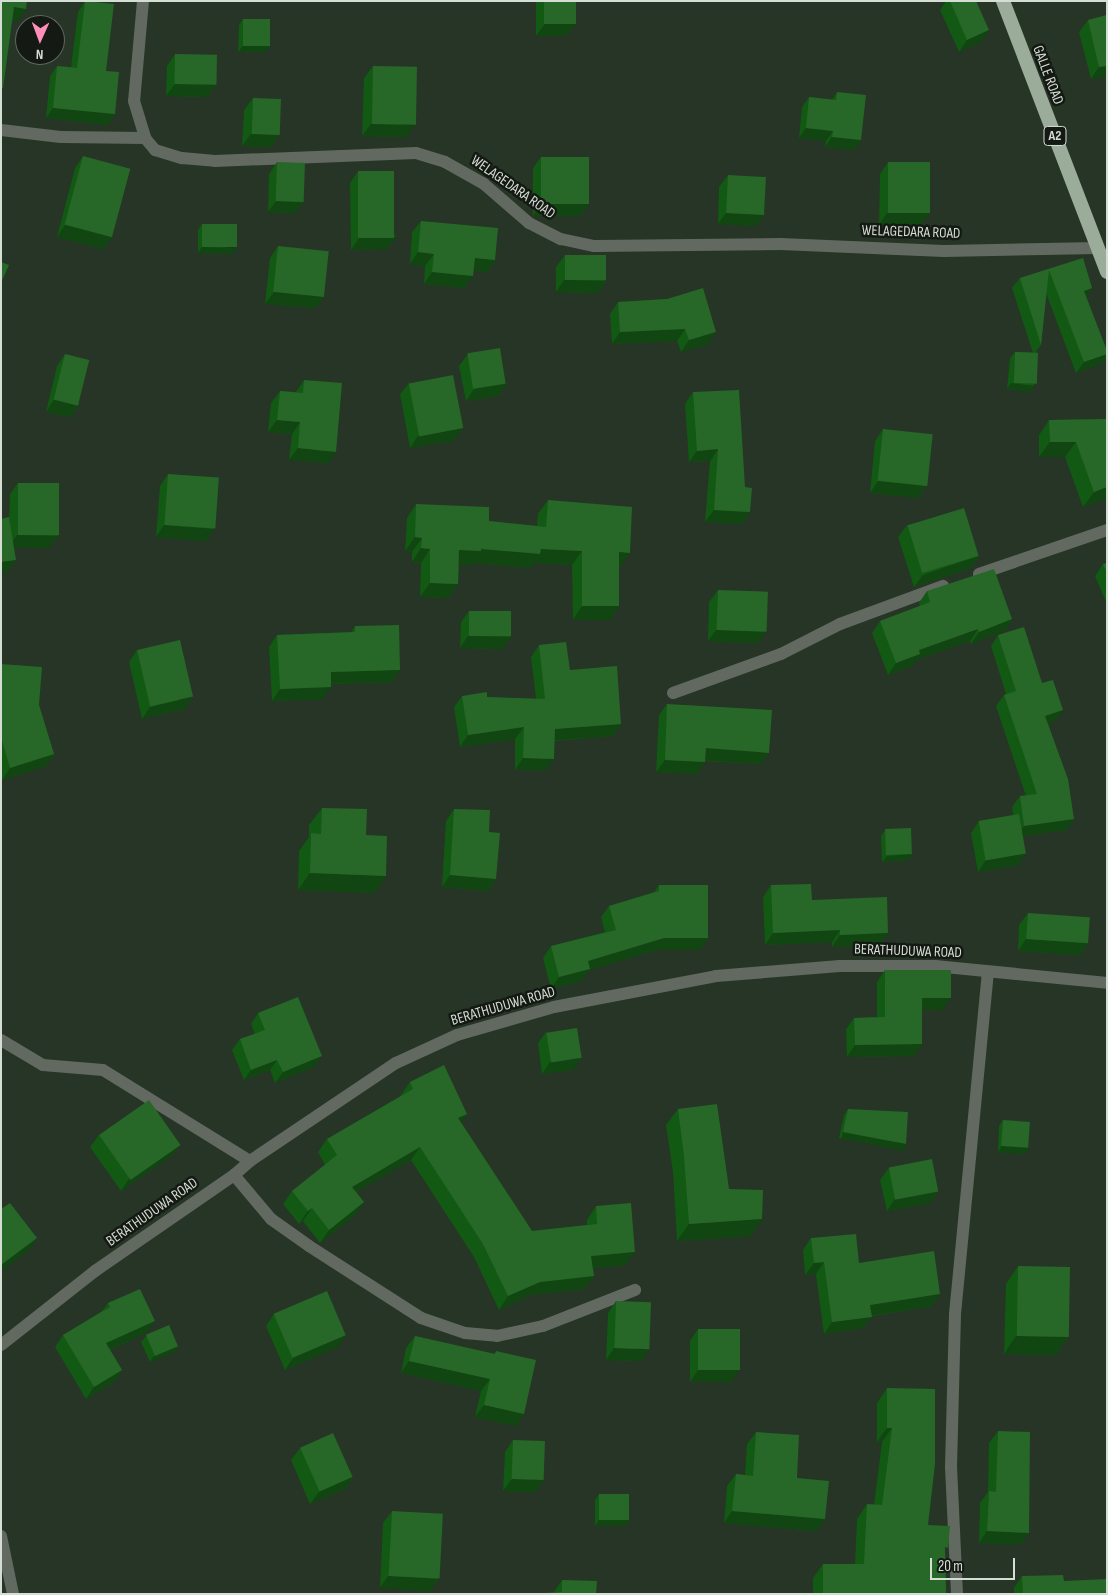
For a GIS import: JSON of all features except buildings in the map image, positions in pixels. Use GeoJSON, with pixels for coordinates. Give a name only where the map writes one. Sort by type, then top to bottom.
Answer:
{"type":"FeatureCollection","features":[{"type":"Feature","properties":{"kind":"highway","name":"GALLE ROAD"},"geometry":{"type":"LineString","coordinates":[[1002,1],[1107,272]]}},
{"type":"Feature","properties":{"kind":"street"},"geometry":{"type":"LineString","coordinates":[[1,130],[61,137],[145,138],[134,101],[143,1]]}},
{"type":"Feature","properties":{"kind":"street","name":"WELAGEDARA ROAD"},"geometry":{"type":"LineString","coordinates":[[145,138],[155,150],[182,158],[214,161],[416,153],[445,162],[484,184],[537,227],[561,239],[594,246],[781,244],[944,251],[1098,248]]}},
{"type":"Feature","properties":{"kind":"street"},"geometry":{"type":"LineString","coordinates":[[673,693],[781,654],[840,624],[1107,530]]}},
{"type":"Feature","properties":{"kind":"street","name":"BERATHUDUWA ROAD"},"geometry":{"type":"LineString","coordinates":[[1,1345],[95,1271],[234,1175],[250,1161],[396,1063],[457,1034],[554,1007],[716,976],[840,966],[935,966],[1107,983]]}},
{"type":"Feature","properties":{"kind":"street"},"geometry":{"type":"LineString","coordinates":[[957,1594],[951,1467],[955,1314],[988,972]]}},
{"type":"Feature","properties":{"kind":"street"},"geometry":{"type":"LineString","coordinates":[[1,1040],[44,1065],[103,1070],[250,1161]]}},
{"type":"Feature","properties":{"kind":"street"},"geometry":{"type":"LineString","coordinates":[[234,1175],[271,1219],[309,1246],[421,1318],[465,1333],[497,1336],[543,1326],[635,1290]]}},
{"type":"Feature","properties":{"kind":"street"},"geometry":{"type":"LineString","coordinates":[[1,1536],[13,1594]]}}]}
